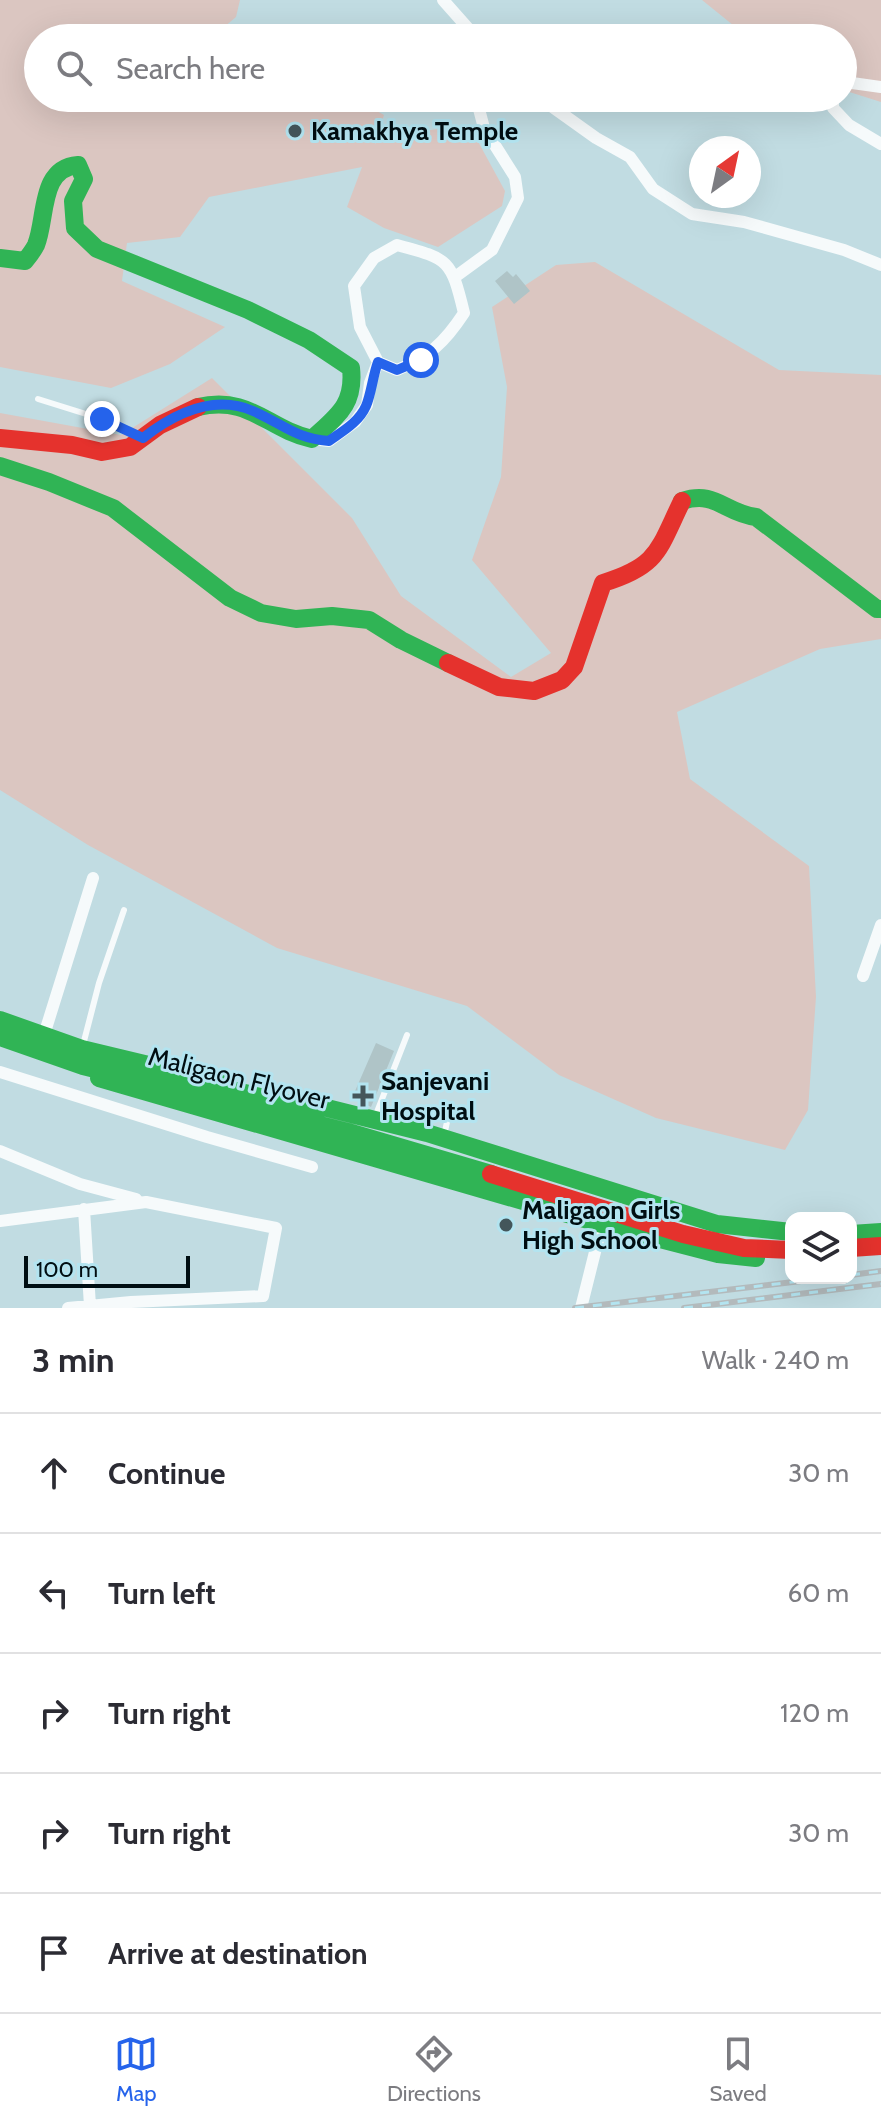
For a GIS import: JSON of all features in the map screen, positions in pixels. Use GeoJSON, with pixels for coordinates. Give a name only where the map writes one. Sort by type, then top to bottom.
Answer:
{"type":"FeatureCollection","features":[{"type":"Feature","properties":{"kind":"street"},"geometry":{"type":"LineString","coordinates":[[443,0],[464,24]]}},
{"type":"Feature","properties":{"kind":"street"},"geometry":{"type":"LineString","coordinates":[[857,84],[881,87]]}},
{"type":"Feature","properties":{"kind":"street"},"geometry":{"type":"LineString","coordinates":[[455,277],[492,250],[518,198],[515,177],[484,128],[480,112]]}},
{"type":"Feature","properties":{"kind":"street"},"geometry":{"type":"LineString","coordinates":[[560,112],[630,157],[653,189],[692,214],[744,222],[844,250],[881,265]]}},
{"type":"Feature","properties":{"kind":"street"},"geometry":{"type":"LineString","coordinates":[[837,112],[849,125],[881,144]]}},
{"type":"Feature","properties":{"kind":"street"},"geometry":{"type":"LineString","coordinates":[[0,258],[25,261],[36,244],[46,195],[63,168],[78,165],[84,179],[73,201],[75,228],[97,249],[248,310],[309,340],[351,368],[355,387],[346,407],[312,439]]}},
{"type":"Feature","properties":{"kind":"street"},"geometry":{"type":"LineString","coordinates":[[397,245],[438,256],[455,277],[464,313],[449,336],[421,360],[397,370],[378,362],[360,327],[354,286],[374,258],[397,245]]}},
{"type":"Feature","properties":{"kind":"street"},"geometry":{"type":"LineString","coordinates":[[0,438],[72,445],[102,452],[130,447],[171,419],[195,408],[220,402],[252,411],[299,436],[329,441],[355,422],[367,405],[370,383],[378,362]]}},
{"type":"Feature","properties":{"kind":"street"},"geometry":{"type":"LineString","coordinates":[[0,466],[113,508],[230,598],[261,613],[296,619],[332,616],[369,620],[401,640],[499,687],[534,691],[562,680],[574,667],[603,583],[619,579],[653,562],[683,500],[709,497],[740,515],[756,517],[881,609]]}},
{"type":"Feature","properties":{"kind":"street"},"geometry":{"type":"LineString","coordinates":[[44,1035],[93,878]]}},
{"type":"Feature","properties":{"kind":"street"},"geometry":{"type":"LineString","coordinates":[[863,976],[881,925]]}},
{"type":"Feature","properties":{"kind":"street"},"geometry":{"type":"LineString","coordinates":[[0,1020],[82,1049],[444,1138],[717,1224],[785,1231]]}},
{"type":"Feature","properties":{"kind":"street","name":"Maligaon Flyover"},"geometry":{"type":"LineString","coordinates":[[0,1026],[43,1043],[442,1145],[682,1222],[739,1235],[785,1238]]}},
{"type":"Feature","properties":{"kind":"street","name":"Maligaon Flyover"},"geometry":{"type":"LineString","coordinates":[[0,1037],[83,1066],[348,1132],[456,1163],[683,1234],[744,1248],[785,1250]]}},
{"type":"Feature","properties":{"kind":"street"},"geometry":{"type":"LineString","coordinates":[[0,1044],[133,1090],[602,1224],[718,1254],[785,1259]]}},
{"type":"Feature","properties":{"kind":"street"},"geometry":{"type":"LineString","coordinates":[[0,1072],[312,1167]]}},
{"type":"Feature","properties":{"kind":"street"},"geometry":{"type":"LineString","coordinates":[[0,1151],[80,1184],[146,1202],[276,1228],[263,1296],[68,1308]]}},
{"type":"Feature","properties":{"kind":"street"},"geometry":{"type":"LineString","coordinates":[[0,1221],[146,1202]]}},
{"type":"Feature","properties":{"kind":"street"},"geometry":{"type":"LineString","coordinates":[[84,1209],[90,1306]]}},
{"type":"Feature","properties":{"kind":"street"},"geometry":{"type":"LineString","coordinates":[[581,1308],[602,1224]]}},
{"type":"Feature","properties":{"kind":"street"},"geometry":{"type":"LineString","coordinates":[[857,1226],[881,1224]]}},
{"type":"Feature","properties":{"kind":"street"},"geometry":{"type":"LineString","coordinates":[[857,1234],[881,1232]]}},
{"type":"Feature","properties":{"kind":"street"},"geometry":{"type":"LineString","coordinates":[[857,1248],[881,1246]]}},
{"type":"Feature","properties":{"kind":"street"},"geometry":{"type":"LineString","coordinates":[[857,1256],[881,1254]]}},
{"type":"Feature","properties":{"kind":"lane"},"geometry":{"type":"LineString","coordinates":[[38,399],[102,419],[143,438]]}},
{"type":"Feature","properties":{"kind":"lane"},"geometry":{"type":"LineString","coordinates":[[82,1049],[99,983],[124,910]]}},
{"type":"Feature","properties":{"kind":"lane"},"geometry":{"type":"LineString","coordinates":[[374,1119],[407,1035]]}},
{"type":"Feature","properties":{"kind":"shaded area"},"geometry":{"type":"Polygon","coordinates":[[[0,0],[240,0],[236,17],[228,24],[24,24],[24,112],[379,112],[384,115],[375,144],[385,136],[469,125],[505,191],[502,206],[438,247],[384,228],[347,207],[362,167],[209,197],[180,237],[127,243],[122,281],[225,327],[170,364],[111,388],[0,367],[0,0]]]}},
{"type":"Feature","properties":{"kind":"shaded area"},"geometry":{"type":"Polygon","coordinates":[[[702,0],[881,0],[881,102],[857,94],[857,24],[732,24],[702,0]]]}},
{"type":"Feature","properties":{"kind":"shaded area"},"geometry":{"type":"Polygon","coordinates":[[[595,262],[779,370],[881,375],[881,639],[820,649],[677,712],[690,779],[809,866],[816,997],[808,1110],[785,1150],[656,1118],[559,1075],[467,1006],[277,948],[88,845],[0,790],[0,413],[121,435],[212,378],[352,518],[401,596],[511,677],[551,653],[472,560],[501,477],[507,387],[492,307],[556,265],[595,262]]]}},
{"type":"Feature","properties":{"kind":"building"},"geometry":{"type":"Polygon","coordinates":[[[507,271],[513,277],[516,274],[530,291],[514,304],[495,281],[507,271]]]}},
{"type":"Feature","properties":{"kind":"building"},"geometry":{"type":"Polygon","coordinates":[[[376,1043],[394,1051],[371,1107],[352,1098],[376,1043]]]}},
{"type":"Feature","properties":{"kind":"railway"},"geometry":{"type":"LineString","coordinates":[[857,1274],[881,1271]]}},
{"type":"Feature","properties":{"kind":"railway"},"geometry":{"type":"LineString","coordinates":[[575,1308],[785,1283]]}},
{"type":"Feature","properties":{"kind":"railway"},"geometry":{"type":"LineString","coordinates":[[684,1308],[881,1284]]}},
{"type":"Feature","properties":{"kind":"traffic: fast"},"geometry":{"type":"LineString","coordinates":[[0,258],[25,261],[36,245],[50,185],[65,168],[78,165],[84,179],[73,201],[75,228],[97,249],[248,310],[309,340],[351,368],[347,401],[312,439],[245,409],[216,405],[198,407]]}},
{"type":"Feature","properties":{"kind":"traffic: fast"},"geometry":{"type":"LineString","coordinates":[[0,466],[113,508],[230,598],[261,613],[296,619],[332,616],[369,620],[448,663]]}},
{"type":"Feature","properties":{"kind":"traffic: fast"},"geometry":{"type":"LineString","coordinates":[[682,501],[703,498],[756,517],[881,609]]}},
{"type":"Feature","properties":{"kind":"traffic: fast"},"geometry":{"type":"LineString","coordinates":[[0,1020],[82,1049],[228,1084]]}},
{"type":"Feature","properties":{"kind":"traffic: fast"},"geometry":{"type":"LineString","coordinates":[[0,1037],[83,1066],[348,1132],[491,1174]]}},
{"type":"Feature","properties":{"kind":"traffic: fast"},"geometry":{"type":"LineString","coordinates":[[99,1078],[602,1224],[718,1254],[756,1258]]}},
{"type":"Feature","properties":{"kind":"traffic: fast"},"geometry":{"type":"LineString","coordinates":[[212,1085],[317,1111]]}},
{"type":"Feature","properties":{"kind":"traffic: fast"},"geometry":{"type":"LineString","coordinates":[[303,1102],[427,1133],[717,1224],[785,1231]]}},
{"type":"Feature","properties":{"kind":"traffic: fast"},"geometry":{"type":"LineString","coordinates":[[857,1234],[881,1232]]}},
{"type":"Feature","properties":{"kind":"traffic: jam"},"geometry":{"type":"LineString","coordinates":[[0,438],[72,445],[102,452],[130,447],[160,425],[198,407]]}},
{"type":"Feature","properties":{"kind":"traffic: jam"},"geometry":{"type":"LineString","coordinates":[[448,663],[499,687],[534,691],[562,680],[574,667],[603,583],[646,563],[661,544],[682,501]]}},
{"type":"Feature","properties":{"kind":"traffic: jam"},"geometry":{"type":"LineString","coordinates":[[491,1174],[683,1234],[744,1248],[785,1250]]}},
{"type":"Feature","properties":{"kind":"traffic: jam"},"geometry":{"type":"LineString","coordinates":[[857,1248],[881,1246]]}},
{"type":"Feature","properties":{"kind":"place","name":"Kamakhya Temple"},"geometry":{"type":"Point","coordinates":[295,131]}},
{"type":"Feature","properties":{"kind":"place","name":"Sanjevani Hospital"},"geometry":{"type":"Point","coordinates":[363,1096]}},
{"type":"Feature","properties":{"kind":"place","name":"Maligaon Girls High School"},"geometry":{"type":"Point","coordinates":[506,1225]}},
{"type":"Feature","properties":{"kind":"route"},"geometry":{"type":"LineString","coordinates":[[102,419],[143,438],[160,425],[195,408],[220,402],[252,411],[299,436],[329,441],[355,422],[367,405],[370,383],[378,362],[397,370],[421,360]]}}]}
